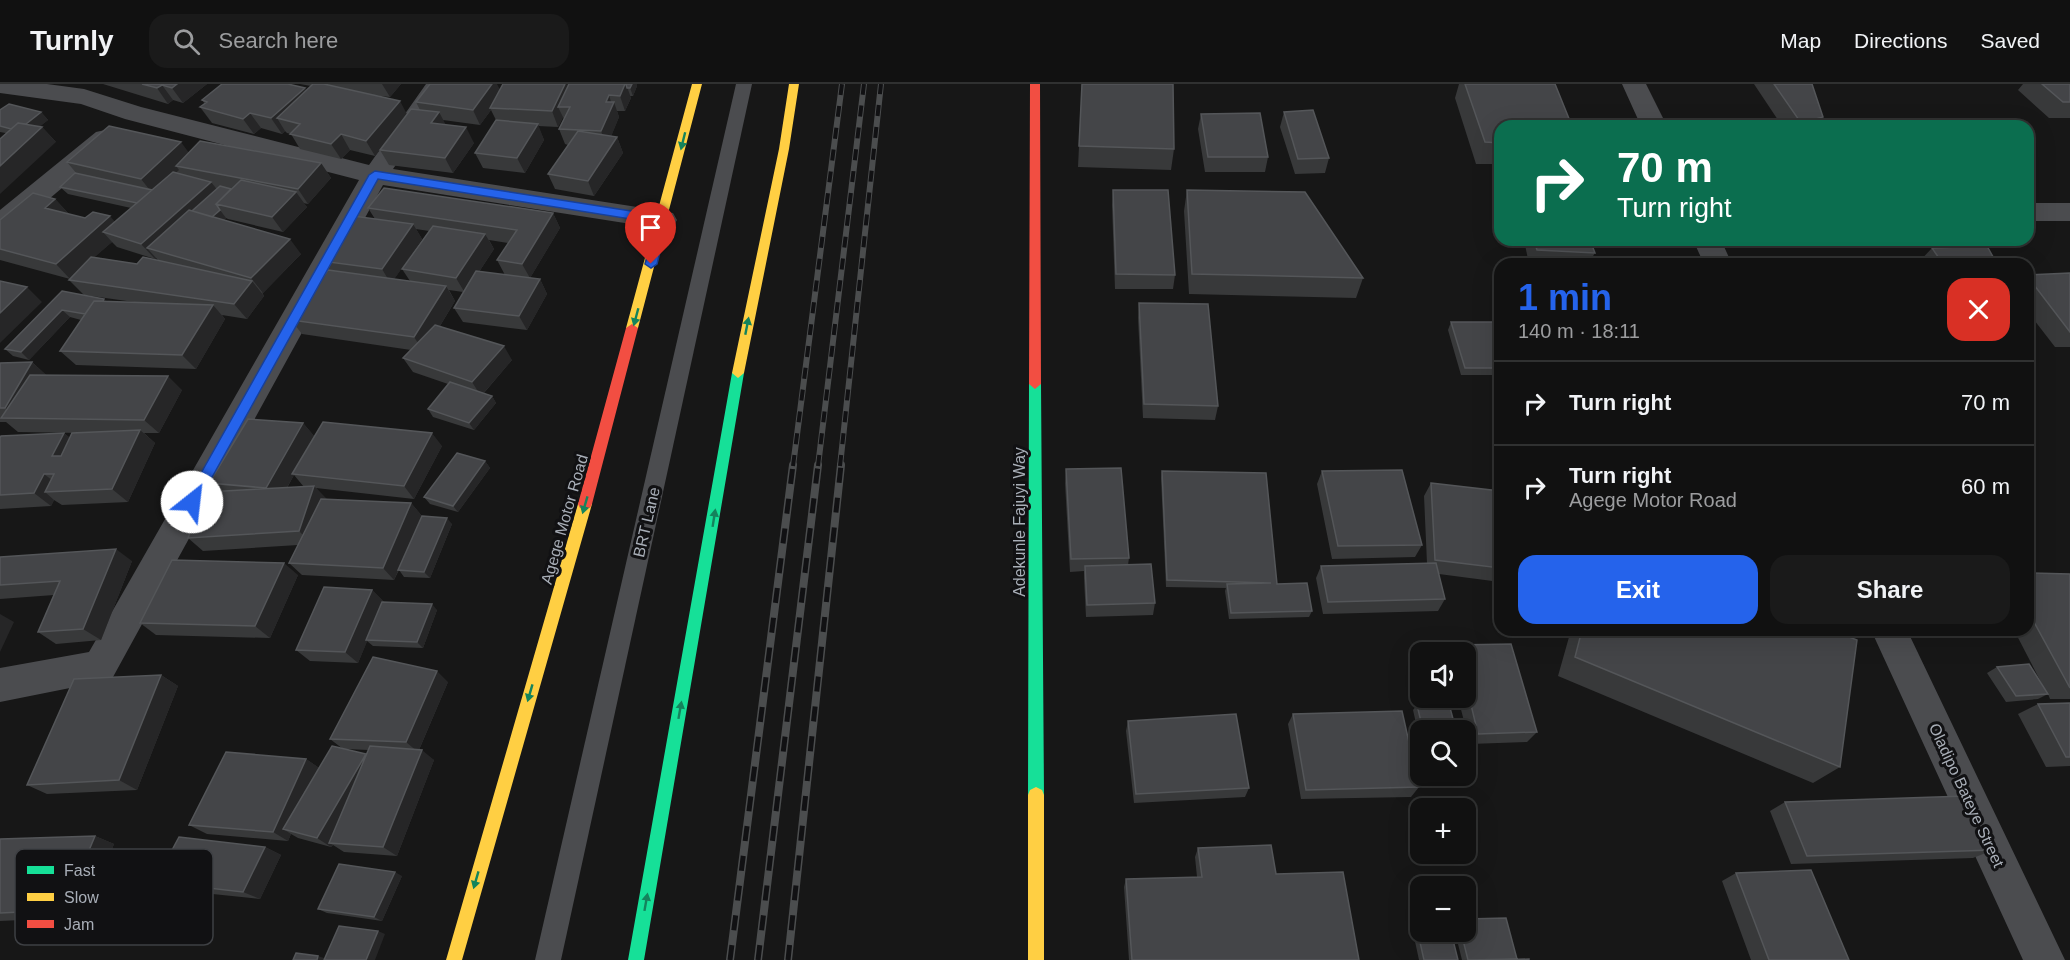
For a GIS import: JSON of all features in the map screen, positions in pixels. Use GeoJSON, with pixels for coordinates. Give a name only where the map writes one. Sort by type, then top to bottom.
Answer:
{"type":"FeatureCollection","features":[{"type":"Feature","properties":{"kind":"main road","name":"Agege Motor Road"},"geometry":{"type":"LineString","coordinates":[[454,960],[586,502],[698,84]]}},
{"type":"Feature","properties":{"kind":"main road"},"geometry":{"type":"LineString","coordinates":[[636,960],[733,397],[784,149],[795,84]]}},
{"type":"Feature","properties":{"kind":"main road","name":"Adekunle Fajuyi Way"},"geometry":{"type":"LineString","coordinates":[[1035,84],[1036,960]]}},
{"type":"Feature","properties":{"kind":"street"},"geometry":{"type":"LineString","coordinates":[[0,685],[100,666],[375,175],[440,84]]}},
{"type":"Feature","properties":{"kind":"street"},"geometry":{"type":"LineString","coordinates":[[1634,84],[1651,120]]}},
{"type":"Feature","properties":{"kind":"street"},"geometry":{"type":"LineString","coordinates":[[0,86],[91,91],[134,113],[375,175],[663,220]]}},
{"type":"Feature","properties":{"kind":"street"},"geometry":{"type":"LineString","coordinates":[[0,225],[134,113]]}},
{"type":"Feature","properties":{"kind":"street"},"geometry":{"type":"LineString","coordinates":[[2034,212],[2070,212]]}},
{"type":"Feature","properties":{"kind":"street","name":"Oladipo Bateye Street"},"geometry":{"type":"LineString","coordinates":[[1892,636],[2044,960]]}},
{"type":"Feature","properties":{"kind":"lane","name":"BRT Lane"},"geometry":{"type":"LineString","coordinates":[[549,960],[744,84]]}},
{"type":"Feature","properties":{"kind":"building"},"geometry":{"type":"Polygon","coordinates":[[[142,84],[177,84],[172,88],[162,85],[157,88],[142,84]]]}},
{"type":"Feature","properties":{"kind":"building"},"geometry":{"type":"Polygon","coordinates":[[[222,84],[288,84],[305,88],[271,118],[250,113],[243,119],[200,107],[207,102],[202,100],[222,84]]]}},
{"type":"Feature","properties":{"kind":"building"},"geometry":{"type":"Polygon","coordinates":[[[313,84],[324,84],[400,101],[366,141],[341,134],[331,144],[290,134],[300,124],[277,118],[313,84]]]}},
{"type":"Feature","properties":{"kind":"building"},"geometry":{"type":"Polygon","coordinates":[[[430,84],[492,84],[473,110],[416,102],[430,84]]]}},
{"type":"Feature","properties":{"kind":"building"},"geometry":{"type":"Polygon","coordinates":[[[503,84],[565,84],[552,111],[490,108],[503,84]]]}},
{"type":"Feature","properties":{"kind":"building"},"geometry":{"type":"Polygon","coordinates":[[[569,84],[625,84],[620,96],[609,95],[606,102],[614,102],[601,131],[559,129],[570,107],[558,107],[569,84]]]}},
{"type":"Feature","properties":{"kind":"building"},"geometry":{"type":"Polygon","coordinates":[[[1082,84],[1173,84],[1174,149],[1079,146],[1082,84]]]}},
{"type":"Feature","properties":{"kind":"building"},"geometry":{"type":"Polygon","coordinates":[[[1465,84],[1555,84],[1570,120],[1494,120],[1494,143],[1485,142],[1465,84]]]}},
{"type":"Feature","properties":{"kind":"building"},"geometry":{"type":"Polygon","coordinates":[[[1774,84],[1812,84],[1823,117],[1799,120],[1774,84]]]}},
{"type":"Feature","properties":{"kind":"building"},"geometry":{"type":"Polygon","coordinates":[[[2042,84],[2070,84],[2070,102],[2063,102],[2042,84]]]}},
{"type":"Feature","properties":{"kind":"building"},"geometry":{"type":"Polygon","coordinates":[[[9,104],[41,112],[26,124],[18,123],[11,129],[0,126],[0,110],[9,104]]]}},
{"type":"Feature","properties":{"kind":"building"},"geometry":{"type":"Polygon","coordinates":[[[411,109],[439,112],[431,123],[466,127],[445,158],[380,150],[411,109]]]}},
{"type":"Feature","properties":{"kind":"building"},"geometry":{"type":"Polygon","coordinates":[[[1313,110],[1329,158],[1298,159],[1284,112],[1313,110]]]}},
{"type":"Feature","properties":{"kind":"building"},"geometry":{"type":"Polygon","coordinates":[[[1260,113],[1268,157],[1208,157],[1201,114],[1260,113]]]}},
{"type":"Feature","properties":{"kind":"building"},"geometry":{"type":"Polygon","coordinates":[[[496,120],[538,124],[517,158],[475,153],[496,120]]]}},
{"type":"Feature","properties":{"kind":"building"},"geometry":{"type":"Polygon","coordinates":[[[18,123],[42,127],[0,166],[0,139],[18,123]]]}},
{"type":"Feature","properties":{"kind":"building"},"geometry":{"type":"Polygon","coordinates":[[[109,126],[181,142],[141,179],[67,162],[109,126]]]}},
{"type":"Feature","properties":{"kind":"building"},"geometry":{"type":"Polygon","coordinates":[[[578,131],[617,137],[588,181],[548,174],[578,131]]]}},
{"type":"Feature","properties":{"kind":"building"},"geometry":{"type":"Polygon","coordinates":[[[200,141],[321,163],[298,189],[176,166],[200,141]]]}},
{"type":"Feature","properties":{"kind":"building"},"geometry":{"type":"Polygon","coordinates":[[[173,172],[211,182],[141,244],[103,232],[173,172]]]}},
{"type":"Feature","properties":{"kind":"building"},"geometry":{"type":"Polygon","coordinates":[[[75,173],[152,190],[137,203],[60,187],[75,173]]]}},
{"type":"Feature","properties":{"kind":"building"},"geometry":{"type":"Polygon","coordinates":[[[241,180],[296,192],[272,217],[216,204],[241,180]]]}},
{"type":"Feature","properties":{"kind":"building"},"geometry":{"type":"Polygon","coordinates":[[[220,186],[231,189],[216,204],[220,210],[212,217],[192,211],[220,186]]]}},
{"type":"Feature","properties":{"kind":"building"},"geometry":{"type":"Polygon","coordinates":[[[384,188],[553,213],[522,264],[497,260],[517,230],[368,208],[384,188]]]}},
{"type":"Feature","properties":{"kind":"building"},"geometry":{"type":"Polygon","coordinates":[[[1113,190],[1168,190],[1175,275],[1116,274],[1113,190]]]}},
{"type":"Feature","properties":{"kind":"building"},"geometry":{"type":"Polygon","coordinates":[[[1187,190],[1305,192],[1363,278],[1192,274],[1187,190]]]}},
{"type":"Feature","properties":{"kind":"building"},"geometry":{"type":"Polygon","coordinates":[[[33,193],[55,199],[45,208],[85,218],[93,212],[110,216],[56,264],[0,249],[0,220],[33,193]]]}},
{"type":"Feature","properties":{"kind":"building"},"geometry":{"type":"Polygon","coordinates":[[[189,210],[290,239],[251,278],[147,248],[189,210]]]}},
{"type":"Feature","properties":{"kind":"building"},"geometry":{"type":"Polygon","coordinates":[[[353,216],[413,224],[382,269],[321,261],[353,216]]]}},
{"type":"Feature","properties":{"kind":"building"},"geometry":{"type":"Polygon","coordinates":[[[433,226],[485,234],[456,278],[402,269],[433,226]]]}},
{"type":"Feature","properties":{"kind":"building"},"geometry":{"type":"Polygon","coordinates":[[[1536,246],[1592,246],[1595,253],[1537,250],[1536,246]]]}},
{"type":"Feature","properties":{"kind":"building"},"geometry":{"type":"Polygon","coordinates":[[[1987,246],[1994,258],[1939,258],[1932,248],[1987,246]]]}},
{"type":"Feature","properties":{"kind":"building"},"geometry":{"type":"Polygon","coordinates":[[[91,257],[137,264],[143,257],[252,281],[234,304],[69,280],[91,257]]]}},
{"type":"Feature","properties":{"kind":"building"},"geometry":{"type":"Polygon","coordinates":[[[328,270],[446,286],[414,337],[291,320],[328,270]]]}},
{"type":"Feature","properties":{"kind":"building"},"geometry":{"type":"Polygon","coordinates":[[[476,271],[540,279],[519,316],[454,308],[476,271]]]}},
{"type":"Feature","properties":{"kind":"building"},"geometry":{"type":"Polygon","coordinates":[[[2070,273],[2070,332],[2034,285],[2034,275],[2070,273]]]}},
{"type":"Feature","properties":{"kind":"building"},"geometry":{"type":"Polygon","coordinates":[[[0,281],[27,287],[0,313],[0,281]]]}},
{"type":"Feature","properties":{"kind":"building"},"geometry":{"type":"Polygon","coordinates":[[[62,291],[104,299],[94,301],[85,314],[62,310],[21,352],[5,349],[62,291]]]}},
{"type":"Feature","properties":{"kind":"building"},"geometry":{"type":"Polygon","coordinates":[[[94,301],[213,305],[182,355],[60,351],[94,301]]]}},
{"type":"Feature","properties":{"kind":"building"},"geometry":{"type":"Polygon","coordinates":[[[1139,303],[1208,304],[1218,406],[1144,404],[1139,303]]]}},
{"type":"Feature","properties":{"kind":"building"},"geometry":{"type":"Polygon","coordinates":[[[1451,322],[1494,322],[1494,368],[1465,368],[1451,322]]]}},
{"type":"Feature","properties":{"kind":"building"},"geometry":{"type":"Polygon","coordinates":[[[435,325],[504,346],[472,382],[403,358],[435,325]]]}},
{"type":"Feature","properties":{"kind":"building"},"geometry":{"type":"Polygon","coordinates":[[[32,362],[5,408],[0,408],[0,363],[32,362]]]}},
{"type":"Feature","properties":{"kind":"building"},"geometry":{"type":"Polygon","coordinates":[[[30,375],[168,376],[144,420],[1,418],[30,375]]]}},
{"type":"Feature","properties":{"kind":"building"},"geometry":{"type":"Polygon","coordinates":[[[450,382],[492,396],[469,423],[428,409],[450,382]]]}},
{"type":"Feature","properties":{"kind":"building"},"geometry":{"type":"Polygon","coordinates":[[[248,419],[303,423],[266,488],[209,483],[248,419]]]}},
{"type":"Feature","properties":{"kind":"building"},"geometry":{"type":"Polygon","coordinates":[[[323,422],[432,433],[404,486],[292,474],[323,422]]]}},
{"type":"Feature","properties":{"kind":"building"},"geometry":{"type":"Polygon","coordinates":[[[140,430],[112,489],[45,492],[54,474],[44,474],[34,493],[0,495],[1,436],[64,433],[52,456],[61,456],[72,433],[140,430]]]}},
{"type":"Feature","properties":{"kind":"building"},"geometry":{"type":"Polygon","coordinates":[[[457,453],[485,461],[453,506],[424,497],[457,453]]]}},
{"type":"Feature","properties":{"kind":"building"},"geometry":{"type":"Polygon","coordinates":[[[1121,468],[1129,558],[1071,559],[1066,469],[1121,468]]]}},
{"type":"Feature","properties":{"kind":"building"},"geometry":{"type":"Polygon","coordinates":[[[1402,470],[1422,545],[1338,546],[1322,471],[1402,470]]]}},
{"type":"Feature","properties":{"kind":"building"},"geometry":{"type":"Polygon","coordinates":[[[1162,471],[1266,473],[1277,584],[1307,583],[1312,611],[1231,613],[1227,584],[1271,583],[1167,580],[1162,471]]]}},
{"type":"Feature","properties":{"kind":"building"},"geometry":{"type":"Polygon","coordinates":[[[1431,483],[1494,490],[1494,567],[1435,560],[1431,483]]]}},
{"type":"Feature","properties":{"kind":"building"},"geometry":{"type":"Polygon","coordinates":[[[314,486],[299,531],[188,538],[206,492],[314,486]]]}},
{"type":"Feature","properties":{"kind":"building"},"geometry":{"type":"Polygon","coordinates":[[[321,499],[411,503],[383,568],[289,563],[321,499]]]}},
{"type":"Feature","properties":{"kind":"building"},"geometry":{"type":"Polygon","coordinates":[[[422,516],[447,518],[424,572],[398,570],[422,516]]]}},
{"type":"Feature","properties":{"kind":"building"},"geometry":{"type":"Polygon","coordinates":[[[116,549],[83,629],[38,632],[60,581],[0,585],[0,557],[116,549]]]}},
{"type":"Feature","properties":{"kind":"building"},"geometry":{"type":"Polygon","coordinates":[[[172,560],[284,563],[255,626],[140,623],[172,560]]]}},
{"type":"Feature","properties":{"kind":"building"},"geometry":{"type":"Polygon","coordinates":[[[1436,563],[1445,599],[1328,602],[1321,566],[1436,563]]]}},
{"type":"Feature","properties":{"kind":"building"},"geometry":{"type":"Polygon","coordinates":[[[1151,564],[1155,603],[1087,605],[1085,566],[1151,564]]]}},
{"type":"Feature","properties":{"kind":"building"},"geometry":{"type":"Polygon","coordinates":[[[2034,573],[2070,574],[2070,688],[2034,622],[2034,573]]]}},
{"type":"Feature","properties":{"kind":"building"},"geometry":{"type":"Polygon","coordinates":[[[324,587],[372,590],[345,652],[296,650],[324,587]]]}},
{"type":"Feature","properties":{"kind":"building"},"geometry":{"type":"Polygon","coordinates":[[[382,602],[432,604],[417,642],[366,640],[382,602]]]}},
{"type":"Feature","properties":{"kind":"building"},"geometry":{"type":"Polygon","coordinates":[[[1580,636],[1847,636],[1857,640],[1840,767],[1575,657],[1580,636]]]}},
{"type":"Feature","properties":{"kind":"building"},"geometry":{"type":"Polygon","coordinates":[[[1511,644],[1537,732],[1478,734],[1472,708],[1476,708],[1476,645],[1511,644]]]}},
{"type":"Feature","properties":{"kind":"building"},"geometry":{"type":"Polygon","coordinates":[[[373,657],[437,671],[406,742],[330,739],[373,657]]]}},
{"type":"Feature","properties":{"kind":"building"},"geometry":{"type":"Polygon","coordinates":[[[2029,664],[2048,694],[2016,696],[1997,667],[2029,664]]]}},
{"type":"Feature","properties":{"kind":"building"},"geometry":{"type":"Polygon","coordinates":[[[161,675],[119,780],[27,785],[74,679],[161,675]]]}},
{"type":"Feature","properties":{"kind":"building"},"geometry":{"type":"Polygon","coordinates":[[[2070,703],[2070,757],[2066,757],[2038,704],[2070,703]]]}},
{"type":"Feature","properties":{"kind":"building"},"geometry":{"type":"Polygon","coordinates":[[[1418,708],[1450,708],[1453,720],[1421,720],[1418,708]]]}},
{"type":"Feature","properties":{"kind":"building"},"geometry":{"type":"Polygon","coordinates":[[[1402,711],[1410,747],[1410,786],[1419,787],[1306,790],[1293,714],[1402,711]]]}},
{"type":"Feature","properties":{"kind":"building"},"geometry":{"type":"Polygon","coordinates":[[[1236,714],[1249,788],[1136,794],[1128,721],[1236,714]]]}},
{"type":"Feature","properties":{"kind":"building"},"geometry":{"type":"Polygon","coordinates":[[[332,746],[366,754],[317,838],[283,829],[332,746]]]}},
{"type":"Feature","properties":{"kind":"building"},"geometry":{"type":"Polygon","coordinates":[[[370,746],[422,750],[383,847],[329,843],[370,746]]]}},
{"type":"Feature","properties":{"kind":"building"},"geometry":{"type":"Polygon","coordinates":[[[226,752],[306,759],[273,832],[189,825],[226,752]]]}},
{"type":"Feature","properties":{"kind":"building"},"geometry":{"type":"Polygon","coordinates":[[[1966,796],[1993,850],[1807,856],[1785,802],[1966,796]]]}},
{"type":"Feature","properties":{"kind":"building"},"geometry":{"type":"Polygon","coordinates":[[[95,836],[90,849],[15,849],[15,912],[0,913],[0,839],[95,836]]]}},
{"type":"Feature","properties":{"kind":"building"},"geometry":{"type":"Polygon","coordinates":[[[179,837],[265,847],[243,892],[213,889],[213,849],[173,849],[179,837]]]}},
{"type":"Feature","properties":{"kind":"building"},"geometry":{"type":"Polygon","coordinates":[[[1271,845],[1276,874],[1343,872],[1359,960],[1132,960],[1126,879],[1202,877],[1198,848],[1271,845]]]}},
{"type":"Feature","properties":{"kind":"building"},"geometry":{"type":"Polygon","coordinates":[[[339,864],[395,872],[374,917],[318,909],[339,864]]]}},
{"type":"Feature","properties":{"kind":"building"},"geometry":{"type":"Polygon","coordinates":[[[1811,870],[1849,960],[1769,960],[1736,873],[1811,870]]]}},
{"type":"Feature","properties":{"kind":"building"},"geometry":{"type":"Polygon","coordinates":[[[1506,918],[1517,959],[1468,960],[1464,942],[1476,942],[1476,919],[1506,918]]]}},
{"type":"Feature","properties":{"kind":"building"},"geometry":{"type":"Polygon","coordinates":[[[339,926],[378,931],[366,960],[324,960],[339,926]]]}},
{"type":"Feature","properties":{"kind":"building"},"geometry":{"type":"Polygon","coordinates":[[[1420,942],[1454,942],[1458,960],[1424,960],[1420,942]]]}},
{"type":"Feature","properties":{"kind":"building"},"geometry":{"type":"Polygon","coordinates":[[[296,953],[318,956],[317,960],[293,960],[296,953]]]}},
{"type":"Feature","properties":{"kind":"railway"},"geometry":{"type":"LineString","coordinates":[[793,466],[842,84]]}},
{"type":"Feature","properties":{"kind":"railway"},"geometry":{"type":"LineString","coordinates":[[818,466],[864,84]]}},
{"type":"Feature","properties":{"kind":"railway"},"geometry":{"type":"LineString","coordinates":[[840,466],[881,84]]}},
{"type":"Feature","properties":{"kind":"railway"},"geometry":{"type":"LineString","coordinates":[[730,960],[793,465]]}},
{"type":"Feature","properties":{"kind":"railway"},"geometry":{"type":"LineString","coordinates":[[758,960],[818,465]]}},
{"type":"Feature","properties":{"kind":"railway"},"geometry":{"type":"LineString","coordinates":[[788,960],[841,465]]}},
{"type":"Feature","properties":{"kind":"traffic: fast"},"geometry":{"type":"LineString","coordinates":[[636,960],[738,373]]}},
{"type":"Feature","properties":{"kind":"traffic: fast"},"geometry":{"type":"LineString","coordinates":[[1035,384],[1036,795]]}},
{"type":"Feature","properties":{"kind":"traffic: slow"},"geometry":{"type":"LineString","coordinates":[[632,328],[697,84]]}},
{"type":"Feature","properties":{"kind":"traffic: slow"},"geometry":{"type":"LineString","coordinates":[[738,373],[784,149],[794,84]]}},
{"type":"Feature","properties":{"kind":"traffic: slow"},"geometry":{"type":"LineString","coordinates":[[454,960],[585,504]]}},
{"type":"Feature","properties":{"kind":"traffic: slow"},"geometry":{"type":"LineString","coordinates":[[1036,795],[1036,960]]}},
{"type":"Feature","properties":{"kind":"traffic: jam"},"geometry":{"type":"LineString","coordinates":[[1035,84],[1035,384]]}},
{"type":"Feature","properties":{"kind":"traffic: jam"},"geometry":{"type":"LineString","coordinates":[[585,504],[632,328]]}},
{"type":"Feature","properties":{"kind":"route"},"geometry":{"type":"LineString","coordinates":[[192,502],[375,175],[663,220],[651,264]]}}]}
